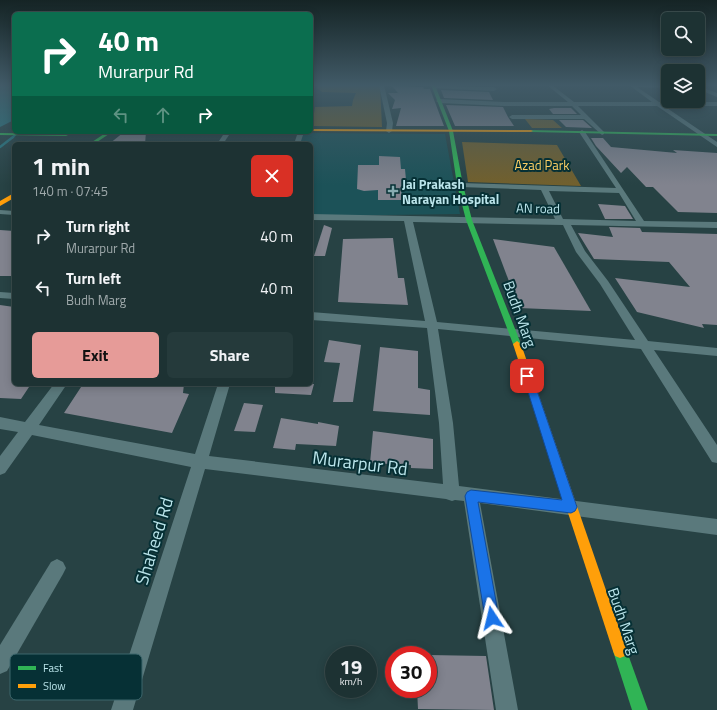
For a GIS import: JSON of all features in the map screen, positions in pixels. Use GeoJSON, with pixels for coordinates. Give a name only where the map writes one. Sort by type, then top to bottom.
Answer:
{"type":"FeatureCollection","features":[{"type":"Feature","properties":{"kind":"main road","name":"Budh Marg"},"geometry":{"type":"LineString","coordinates":[[446,118],[451,131],[460,185],[469,220],[513,333],[640,710]]}},
{"type":"Feature","properties":{"kind":"main road"},"geometry":{"type":"LineString","coordinates":[[0,130],[12,130]]}},
{"type":"Feature","properties":{"kind":"main road"},"geometry":{"type":"LineString","coordinates":[[313,130],[519,131],[717,135]]}},
{"type":"Feature","properties":{"kind":"main road"},"geometry":{"type":"LineString","coordinates":[[0,134],[70,136],[62,134]]}},
{"type":"Feature","properties":{"kind":"main road"},"geometry":{"type":"LineString","coordinates":[[94,142],[107,134]]}},
{"type":"Feature","properties":{"kind":"main road"},"geometry":{"type":"LineString","coordinates":[[0,204],[12,196]]}},
{"type":"Feature","properties":{"kind":"street"},"geometry":{"type":"LineString","coordinates":[[389,118],[389,131]]}},
{"type":"Feature","properties":{"kind":"street"},"geometry":{"type":"LineString","coordinates":[[513,118],[519,131]]}},
{"type":"Feature","properties":{"kind":"street"},"geometry":{"type":"LineString","coordinates":[[588,118],[602,133]]}},
{"type":"Feature","properties":{"kind":"street"},"geometry":{"type":"LineString","coordinates":[[678,118],[717,145]]}},
{"type":"Feature","properties":{"kind":"street"},"geometry":{"type":"LineString","coordinates":[[582,132],[642,224]]}},
{"type":"Feature","properties":{"kind":"street"},"geometry":{"type":"LineString","coordinates":[[460,185],[621,191]]}},
{"type":"Feature","properties":{"kind":"street"},"geometry":{"type":"LineString","coordinates":[[544,188],[562,221],[717,457]]}},
{"type":"Feature","properties":{"kind":"street"},"geometry":{"type":"LineString","coordinates":[[0,212],[12,213]]}},
{"type":"Feature","properties":{"kind":"street","name":"AN road"},"geometry":{"type":"LineString","coordinates":[[313,217],[717,225]]}},
{"type":"Feature","properties":{"kind":"street"},"geometry":{"type":"LineString","coordinates":[[408,219],[432,325],[446,423],[452,494]]}},
{"type":"Feature","properties":{"kind":"street"},"geometry":{"type":"LineString","coordinates":[[0,295],[12,296]]}},
{"type":"Feature","properties":{"kind":"street"},"geometry":{"type":"LineString","coordinates":[[313,316],[432,325],[717,352]]}},
{"type":"Feature","properties":{"kind":"street"},"geometry":{"type":"LineString","coordinates":[[0,468],[60,386]]}},
{"type":"Feature","properties":{"kind":"street","name":"Shaheed Rd"},"geometry":{"type":"LineString","coordinates":[[140,654],[223,386]]}},
{"type":"Feature","properties":{"kind":"street","name":"Murarpur Rd"},"geometry":{"type":"LineString","coordinates":[[0,424],[29,428],[181,459],[452,494],[571,507],[717,527]]}},
{"type":"Feature","properties":{"kind":"street"},"geometry":{"type":"LineString","coordinates":[[471,496],[507,710]]}},
{"type":"Feature","properties":{"kind":"street"},"geometry":{"type":"LineString","coordinates":[[0,664],[57,568]]}},
{"type":"Feature","properties":{"kind":"street","name":"Shaheed Rd"},"geometry":{"type":"LineString","coordinates":[[122,710],[125,700]]}},
{"type":"Feature","properties":{"kind":"shaded area"},"geometry":{"type":"Polygon","coordinates":[[[0,118],[12,118],[12,121],[0,127],[0,118]]]}},
{"type":"Feature","properties":{"kind":"shaded area"},"geometry":{"type":"Polygon","coordinates":[[[313,133],[445,134],[460,214],[313,216],[313,142],[298,142],[300,134],[313,133]]]}},
{"type":"Feature","properties":{"kind":"green space"},"geometry":{"type":"Polygon","coordinates":[[[313,118],[382,118],[382,127],[313,126],[313,118]]]}},
{"type":"Feature","properties":{"kind":"green space"},"geometry":{"type":"Polygon","coordinates":[[[525,119],[553,120],[562,128],[532,128],[525,119]]]}},
{"type":"Feature","properties":{"kind":"green space","name":"Azad Park"},"geometry":{"type":"Polygon","coordinates":[[[462,142],[557,145],[581,186],[468,182],[462,142]]]}},
{"type":"Feature","properties":{"kind":"building"},"geometry":{"type":"Polygon","coordinates":[[[398,118],[441,118],[444,126],[396,126],[398,118]]]}},
{"type":"Feature","properties":{"kind":"building"},"geometry":{"type":"Polygon","coordinates":[[[452,118],[509,118],[514,126],[455,126],[452,118]]]}},
{"type":"Feature","properties":{"kind":"building"},"geometry":{"type":"Polygon","coordinates":[[[559,120],[583,120],[592,128],[566,127],[559,120]]]}},
{"type":"Feature","properties":{"kind":"building"},"geometry":{"type":"Polygon","coordinates":[[[122,134],[146,134],[145,142],[112,142],[122,134]]]}},
{"type":"Feature","properties":{"kind":"building"},"geometry":{"type":"Polygon","coordinates":[[[591,138],[603,138],[611,147],[677,153],[673,150],[717,153],[717,213],[678,212],[653,187],[646,187],[627,167],[621,173],[596,146],[591,138]]]}},
{"type":"Feature","properties":{"kind":"building"},"geometry":{"type":"Polygon","coordinates":[[[379,156],[400,157],[401,169],[405,169],[406,180],[406,186],[401,186],[402,200],[378,200],[378,190],[364,191],[357,189],[358,165],[379,165],[379,156]]]}},
{"type":"Feature","properties":{"kind":"building"},"geometry":{"type":"Polygon","coordinates":[[[598,204],[625,206],[633,219],[605,219],[598,204]]]}},
{"type":"Feature","properties":{"kind":"building"},"geometry":{"type":"Polygon","coordinates":[[[324,225],[332,228],[325,256],[314,256],[324,225]]]}},
{"type":"Feature","properties":{"kind":"building"},"geometry":{"type":"Polygon","coordinates":[[[609,227],[640,228],[642,232],[717,234],[717,325],[702,324],[704,328],[637,312],[615,278],[690,287],[669,262],[594,259],[578,233],[613,237],[609,227]]]}},
{"type":"Feature","properties":{"kind":"building"},"geometry":{"type":"Polygon","coordinates":[[[0,230],[12,231],[12,276],[0,276],[0,230]]]}},
{"type":"Feature","properties":{"kind":"building"},"geometry":{"type":"Polygon","coordinates":[[[393,238],[398,278],[404,278],[408,305],[338,302],[343,239],[393,238]]]}},
{"type":"Feature","properties":{"kind":"building"},"geometry":{"type":"Polygon","coordinates":[[[493,239],[554,247],[591,311],[519,308],[493,239]]]}},
{"type":"Feature","properties":{"kind":"building"},"geometry":{"type":"Polygon","coordinates":[[[0,305],[12,307],[12,386],[30,386],[21,399],[0,398],[0,305]]]}},
{"type":"Feature","properties":{"kind":"building"},"geometry":{"type":"Polygon","coordinates":[[[329,340],[361,345],[353,402],[333,402],[340,363],[324,362],[329,340]]]}},
{"type":"Feature","properties":{"kind":"building"},"geometry":{"type":"Polygon","coordinates":[[[380,347],[418,351],[418,388],[430,390],[430,415],[373,411],[380,347]]]}},
{"type":"Feature","properties":{"kind":"building"},"geometry":{"type":"Polygon","coordinates":[[[314,384],[311,395],[275,393],[275,386],[313,386],[314,384]]]}},
{"type":"Feature","properties":{"kind":"building"},"geometry":{"type":"Polygon","coordinates":[[[82,386],[184,386],[183,393],[189,394],[172,433],[64,413],[82,386]]]}},
{"type":"Feature","properties":{"kind":"building"},"geometry":{"type":"Polygon","coordinates":[[[244,403],[263,405],[255,432],[234,431],[244,403]]]}},
{"type":"Feature","properties":{"kind":"building"},"geometry":{"type":"Polygon","coordinates":[[[281,418],[339,426],[336,446],[296,444],[295,450],[273,448],[281,418]]]}},
{"type":"Feature","properties":{"kind":"building"},"geometry":{"type":"Polygon","coordinates":[[[373,431],[433,439],[433,469],[411,468],[411,465],[370,463],[373,431]]]}},
{"type":"Feature","properties":{"kind":"building"},"geometry":{"type":"Polygon","coordinates":[[[437,655],[486,656],[494,710],[418,709],[417,698],[437,698],[437,655]]]}},
{"type":"Feature","properties":{"kind":"waterway"},"geometry":{"type":"LineString","coordinates":[[0,147],[13,137]]}},
{"type":"Feature","properties":{"kind":"traffic: fast"},"geometry":{"type":"LineString","coordinates":[[446,118],[451,131],[460,185],[469,220],[517,344]]}},
{"type":"Feature","properties":{"kind":"traffic: fast"},"geometry":{"type":"LineString","coordinates":[[531,131],[717,135]]}},
{"type":"Feature","properties":{"kind":"traffic: fast"},"geometry":{"type":"LineString","coordinates":[[0,134],[66,135]]}},
{"type":"Feature","properties":{"kind":"traffic: fast"},"geometry":{"type":"LineString","coordinates":[[94,142],[107,134]]}},
{"type":"Feature","properties":{"kind":"traffic: fast"},"geometry":{"type":"LineString","coordinates":[[620,651],[640,710]]}},
{"type":"Feature","properties":{"kind":"traffic: slow"},"geometry":{"type":"LineString","coordinates":[[313,130],[531,131]]}},
{"type":"Feature","properties":{"kind":"traffic: slow"},"geometry":{"type":"LineString","coordinates":[[0,204],[12,196]]}},
{"type":"Feature","properties":{"kind":"traffic: slow"},"geometry":{"type":"LineString","coordinates":[[517,344],[620,651]]}},
{"type":"Feature","properties":{"kind":"place","name":"Jai Prakash Narayan Hospital"},"geometry":{"type":"Point","coordinates":[393,191]}},
{"type":"Feature","properties":{"kind":"route"},"geometry":{"type":"LineString","coordinates":[[492,618],[471,496],[571,507],[527,376]]}}]}
